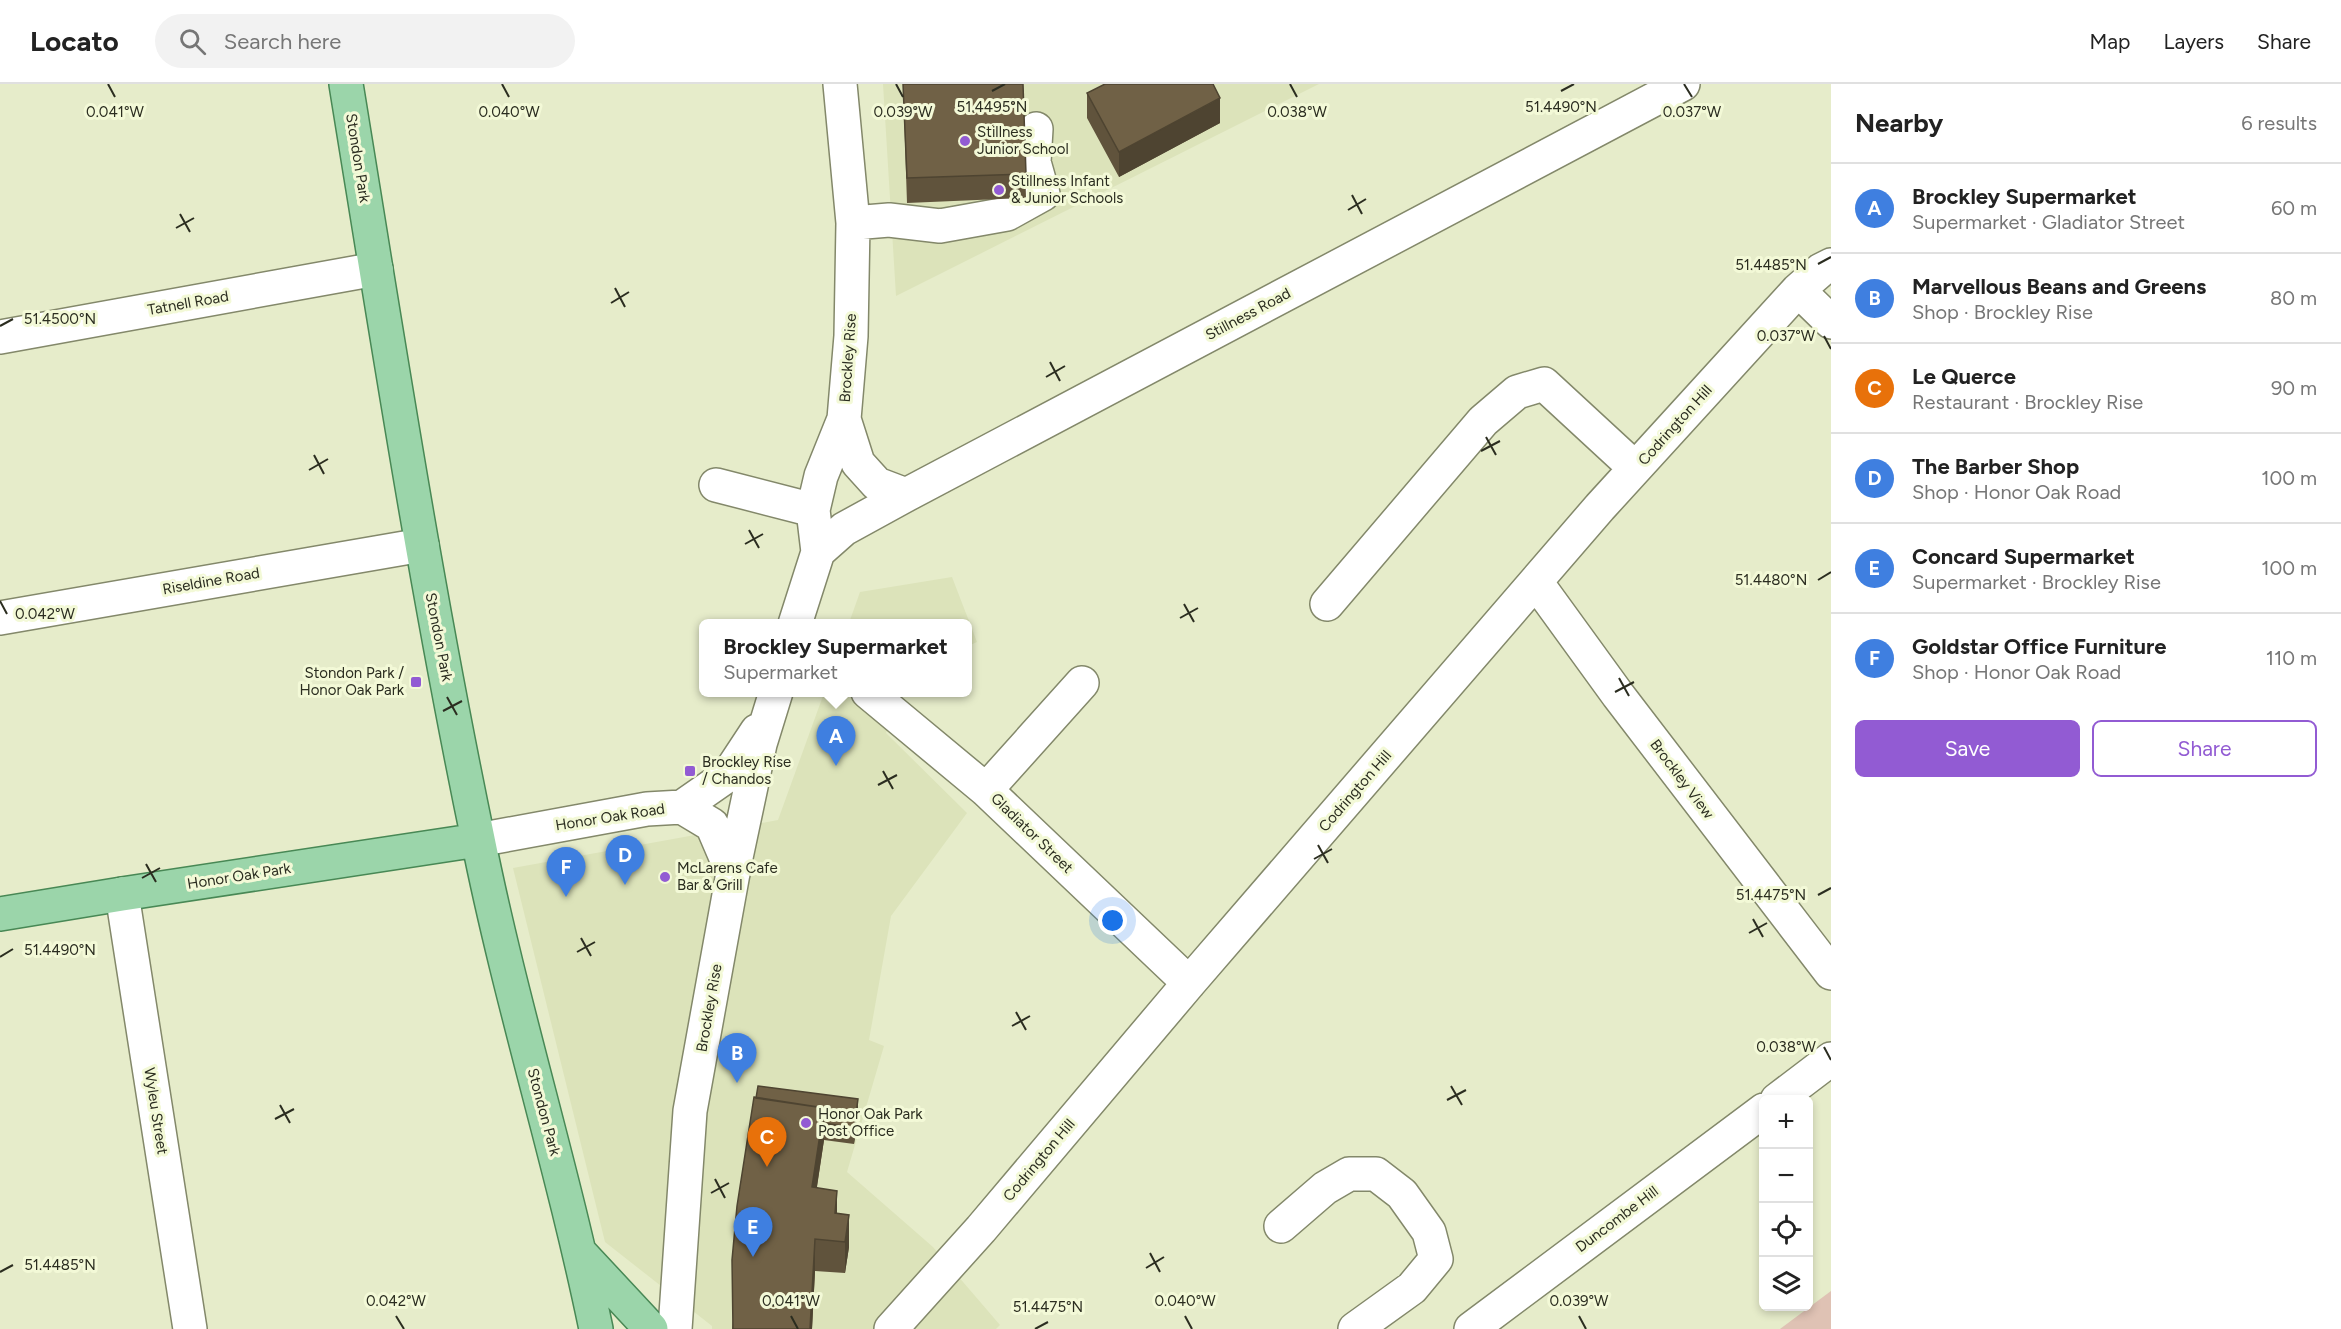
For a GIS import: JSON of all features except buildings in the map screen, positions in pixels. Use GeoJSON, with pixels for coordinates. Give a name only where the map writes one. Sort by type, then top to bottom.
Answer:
{"type":"FeatureCollection","features":[{"type":"Feature","properties":{"kind":"main road","name":"Stondon Park"},"geometry":{"type":"LineString","coordinates":[[346,84],[422,545],[478,840],[526,1042],[581,1254],[596,1329]]}},
{"type":"Feature","properties":{"kind":"main road","name":"Honor Oak Park"},"geometry":{"type":"LineString","coordinates":[[0,914],[478,840]]}},
{"type":"Feature","properties":{"kind":"main road","name":"Stondon Park"},"geometry":{"type":"LineString","coordinates":[[581,1254],[634,1325]]}},
{"type":"Feature","properties":{"kind":"street","name":"Brockley Rise"},"geometry":{"type":"LineString","coordinates":[[797,619],[818,552],[813,510],[821,476],[844,419],[850,336],[853,223],[840,84]]}},
{"type":"Feature","properties":{"kind":"street","name":"Stillness Road"},"geometry":{"type":"LineString","coordinates":[[818,552],[844,529],[906,495],[1683,84]]}},
{"type":"Feature","properties":{"kind":"street"},"geometry":{"type":"LineString","coordinates":[[853,223],[889,220],[940,226],[1006,214],[1043,194],[1034,162],[1036,129]]}},
{"type":"Feature","properties":{"kind":"street","name":"Codrington Hill"},"geometry":{"type":"LineString","coordinates":[[891,1329],[981,1229],[1189,983],[1635,468],[1798,290],[1821,270],[1831,265]]}},
{"type":"Feature","properties":{"kind":"street","name":"Tatnell Road"},"geometry":{"type":"LineString","coordinates":[[0,337],[376,269]]}},
{"type":"Feature","properties":{"kind":"street"},"geometry":{"type":"LineString","coordinates":[[1798,290],[1831,322]]}},
{"type":"Feature","properties":{"kind":"street"},"geometry":{"type":"LineString","coordinates":[[1327,604],[1483,421],[1516,392],[1544,384],[1635,468]]}},
{"type":"Feature","properties":{"kind":"street"},"geometry":{"type":"LineString","coordinates":[[844,419],[858,463],[877,484],[906,495]]}},
{"type":"Feature","properties":{"kind":"street"},"geometry":{"type":"LineString","coordinates":[[716,485],[813,510]]}},
{"type":"Feature","properties":{"kind":"street","name":"Riseldine Road"},"geometry":{"type":"LineString","coordinates":[[0,618],[422,545]]}},
{"type":"Feature","properties":{"kind":"street","name":"Brockley View"},"geometry":{"type":"LineString","coordinates":[[1536,582],[1618,695],[1831,973]]}},
{"type":"Feature","properties":{"kind":"street"},"geometry":{"type":"LineString","coordinates":[[986,790],[1082,683]]}},
{"type":"Feature","properties":{"kind":"street","name":"Gladiator Street"},"geometry":{"type":"LineString","coordinates":[[873,697],[986,790],[1189,983]]}},
{"type":"Feature","properties":{"kind":"street","name":"Brockley Rise"},"geometry":{"type":"LineString","coordinates":[[675,1329],[690,1111],[733,874],[760,744],[774,701]]}},
{"type":"Feature","properties":{"kind":"street","name":"Honor Oak Road"},"geometry":{"type":"LineString","coordinates":[[478,840],[647,809],[682,807],[728,775],[774,701]]}},
{"type":"Feature","properties":{"kind":"street"},"geometry":{"type":"LineString","coordinates":[[682,807],[712,825],[733,874]]}},
{"type":"Feature","properties":{"kind":"street","name":"Wyleu Street"},"geometry":{"type":"LineString","coordinates":[[122,894],[190,1329]]}},
{"type":"Feature","properties":{"kind":"street"},"geometry":{"type":"LineString","coordinates":[[1784,1095],[1831,1059]]}},
{"type":"Feature","properties":{"kind":"street","name":"Duncombe Hill"},"geometry":{"type":"LineString","coordinates":[[1471,1329],[1759,1114]]}},
{"type":"Feature","properties":{"kind":"street"},"geometry":{"type":"LineString","coordinates":[[1281,1226],[1325,1188],[1349,1174],[1376,1174],[1402,1194],[1429,1232],[1436,1259],[1412,1288],[1355,1329]]}},
{"type":"Feature","properties":{"kind":"shaded area","name":"Stillness Infant & Junior Schools"},"geometry":{"type":"Polygon","coordinates":[[[883,84],[1319,84],[896,296],[883,84]]]}},
{"type":"Feature","properties":{"kind":"shaded area"},"geometry":{"type":"Polygon","coordinates":[[[952,577],[968,619],[850,619],[860,592],[952,577]]]}},
{"type":"Feature","properties":{"kind":"shaded area"},"geometry":{"type":"Polygon","coordinates":[[[972,629],[977,642],[972,644],[972,629]]]}},
{"type":"Feature","properties":{"kind":"shaded area"},"geometry":{"type":"Polygon","coordinates":[[[823,697],[900,697],[886,733],[967,813],[891,916],[869,1040],[884,1046],[847,1172],[933,1247],[1000,1325],[996,1329],[712,1329],[712,1326],[605,1242],[513,868],[778,820],[823,697]]]}},
{"type":"Feature","properties":{"kind":"shaded area"},"geometry":{"type":"Polygon","coordinates":[[[1831,1291],[1831,1329],[1780,1329],[1804,1311],[1813,1311],[1813,1304],[1831,1291]]]}},
{"type":"Feature","properties":{"kind":"place","name":"Stillness Junior School"},"geometry":{"type":"Point","coordinates":[965,141]}},
{"type":"Feature","properties":{"kind":"place","name":"Stillness Infant & Junior Schools"},"geometry":{"type":"Point","coordinates":[999,190]}},
{"type":"Feature","properties":{"kind":"place","name":"Stondon Park / Honor Oak Park"},"geometry":{"type":"Point","coordinates":[416,682]}},
{"type":"Feature","properties":{"kind":"place","name":"Brockley Supermarket"},"geometry":{"type":"Point","coordinates":[836,766]}},
{"type":"Feature","properties":{"kind":"place","name":"Brockley Rise / Chandos"},"geometry":{"type":"Point","coordinates":[690,771]}},
{"type":"Feature","properties":{"kind":"place","name":"McLarens Cafe Bar & Grill"},"geometry":{"type":"Point","coordinates":[665,877]}},
{"type":"Feature","properties":{"kind":"place","name":"The Barber Shop"},"geometry":{"type":"Point","coordinates":[625,885]}},
{"type":"Feature","properties":{"kind":"place","name":"Goldstar Office Furniture"},"geometry":{"type":"Point","coordinates":[566,897]}},
{"type":"Feature","properties":{"kind":"place","name":"Marvellous Beans and Greens"},"geometry":{"type":"Point","coordinates":[737,1083]}},
{"type":"Feature","properties":{"kind":"place","name":"Honor Oak Park Post Office"},"geometry":{"type":"Point","coordinates":[806,1123]}},
{"type":"Feature","properties":{"kind":"place","name":"Le Querce"},"geometry":{"type":"Point","coordinates":[767,1167]}},
{"type":"Feature","properties":{"kind":"place","name":"Concard Supermarket"},"geometry":{"type":"Point","coordinates":[753,1257]}}]}
